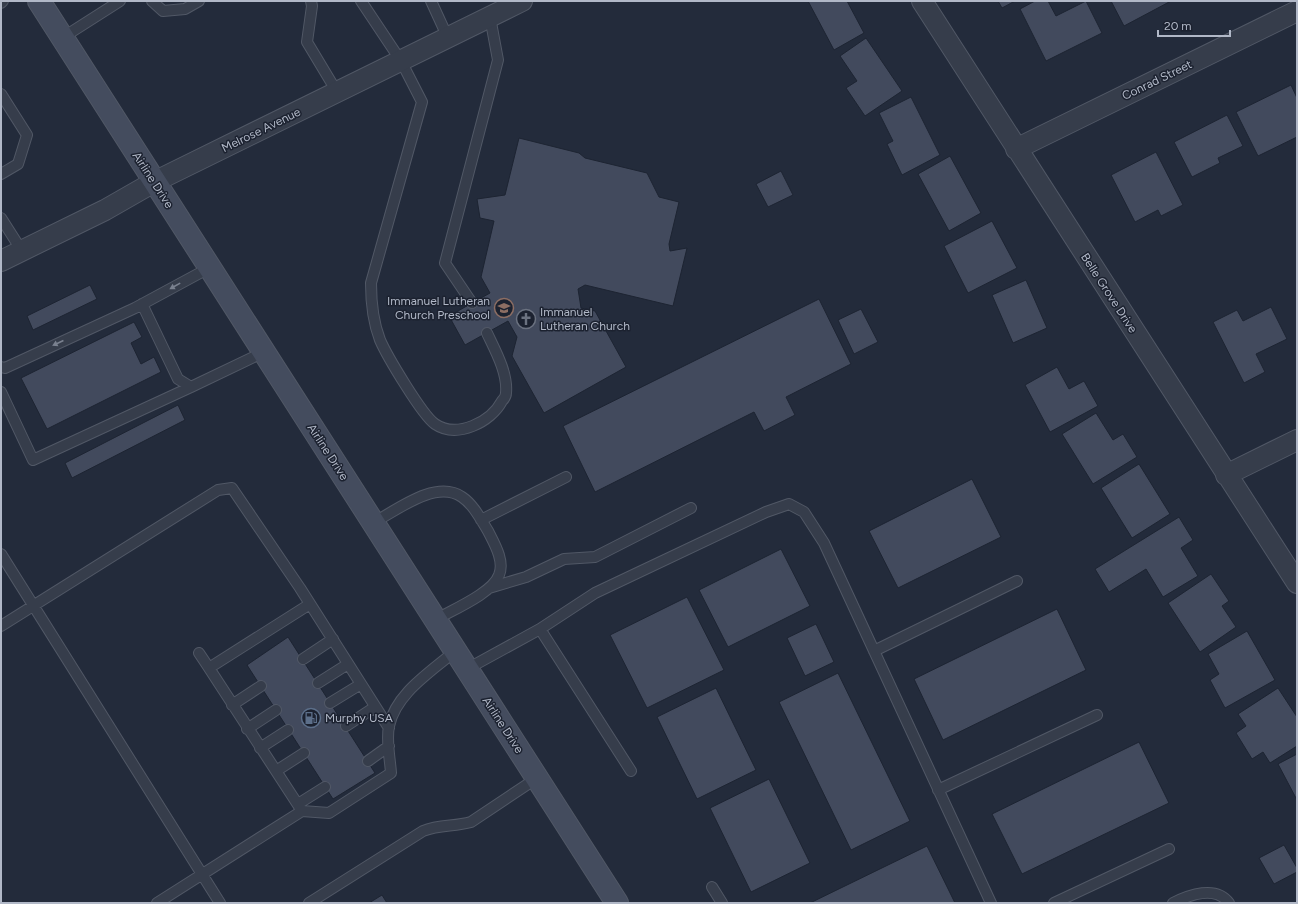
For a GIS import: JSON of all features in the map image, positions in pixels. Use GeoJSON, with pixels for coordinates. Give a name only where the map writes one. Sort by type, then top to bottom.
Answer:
{"type":"FeatureCollection","features":[{"type":"Feature","properties":{"kind":"main road","name":"Airline Drive"},"geometry":{"type":"LineString","coordinates":[[39,1],[617,903]]}},
{"type":"Feature","properties":{"kind":"street","name":"Melrose Avenue"},"geometry":{"type":"LineString","coordinates":[[1,261],[105,210],[154,182],[522,1]]}},
{"type":"Feature","properties":{"kind":"street","name":"Belle Grove Drive"},"geometry":{"type":"LineString","coordinates":[[922,1],[1297,583]]}},
{"type":"Feature","properties":{"kind":"street","name":"Conrad Street"},"geometry":{"type":"LineString","coordinates":[[1016,149],[1297,11]]}},
{"type":"Feature","properties":{"kind":"street"},"geometry":{"type":"LineString","coordinates":[[1226,475],[1297,440]]}},
{"type":"Feature","properties":{"kind":"lane"},"geometry":{"type":"LineString","coordinates":[[62,38],[120,1]]}},
{"type":"Feature","properties":{"kind":"lane"},"geometry":{"type":"LineString","coordinates":[[152,1],[163,11],[185,9],[199,1]]}},
{"type":"Feature","properties":{"kind":"lane"},"geometry":{"type":"LineString","coordinates":[[311,1],[312,6],[307,42],[337,92]]}},
{"type":"Feature","properties":{"kind":"lane"},"geometry":{"type":"LineString","coordinates":[[361,1],[401,61],[422,102],[371,283],[372,308],[380,340],[417,403],[435,424],[456,430],[478,425],[497,410],[506,394],[504,373],[487,333]]}},
{"type":"Feature","properties":{"kind":"lane"},"geometry":{"type":"LineString","coordinates":[[431,1],[448,38]]}},
{"type":"Feature","properties":{"kind":"lane"},"geometry":{"type":"LineString","coordinates":[[472,303],[445,263],[498,60],[490,17]]}},
{"type":"Feature","properties":{"kind":"lane"},"geometry":{"type":"LineString","coordinates":[[1,94],[28,135],[18,164],[1,174]]}},
{"type":"Feature","properties":{"kind":"lane"},"geometry":{"type":"LineString","coordinates":[[1,218],[22,251]]}},
{"type":"Feature","properties":{"kind":"lane"},"geometry":{"type":"LineString","coordinates":[[3,367],[142,304],[209,268]]}},
{"type":"Feature","properties":{"kind":"lane"},"geometry":{"type":"LineString","coordinates":[[142,304],[178,379],[191,387]]}},
{"type":"Feature","properties":{"kind":"lane"},"geometry":{"type":"LineString","coordinates":[[1,392],[33,460],[264,352]]}},
{"type":"Feature","properties":{"kind":"lane"},"geometry":{"type":"LineString","coordinates":[[481,520],[566,477]]}},
{"type":"Feature","properties":{"kind":"lane"},"geometry":{"type":"LineString","coordinates":[[1,626],[218,490],[232,488],[310,604],[389,728]]}},
{"type":"Feature","properties":{"kind":"lane"},"geometry":{"type":"LineString","coordinates":[[373,523],[428,493],[446,491],[462,497],[481,520],[500,557],[500,574],[489,588]]}},
{"type":"Feature","properties":{"kind":"lane"},"geometry":{"type":"LineString","coordinates":[[467,669],[540,629],[595,593],[766,512],[789,504],[804,512],[824,544],[991,903]]}},
{"type":"Feature","properties":{"kind":"lane"},"geometry":{"type":"LineString","coordinates":[[435,620],[489,588],[526,577],[564,558],[595,557],[691,508]]}},
{"type":"Feature","properties":{"kind":"lane"},"geometry":{"type":"LineString","coordinates":[[1,554],[220,903]]}},
{"type":"Feature","properties":{"kind":"lane"},"geometry":{"type":"LineString","coordinates":[[874,651],[1017,581]]}},
{"type":"Feature","properties":{"kind":"lane"},"geometry":{"type":"LineString","coordinates":[[209,668],[310,604]]}},
{"type":"Feature","properties":{"kind":"lane"},"geometry":{"type":"LineString","coordinates":[[540,629],[631,771]]}},
{"type":"Feature","properties":{"kind":"lane"},"geometry":{"type":"LineString","coordinates":[[303,659],[332,639]]}},
{"type":"Feature","properties":{"kind":"lane"},"geometry":{"type":"LineString","coordinates":[[199,653],[247,729],[300,808],[329,813],[390,773],[389,728],[392,716],[404,695],[455,651]]}},
{"type":"Feature","properties":{"kind":"lane"},"geometry":{"type":"LineString","coordinates":[[318,683],[348,664]]}},
{"type":"Feature","properties":{"kind":"lane"},"geometry":{"type":"LineString","coordinates":[[330,703],[361,684]]}},
{"type":"Feature","properties":{"kind":"lane"},"geometry":{"type":"LineString","coordinates":[[232,705],[260,686]]}},
{"type":"Feature","properties":{"kind":"lane"},"geometry":{"type":"LineString","coordinates":[[346,726],[375,707]]}},
{"type":"Feature","properties":{"kind":"lane"},"geometry":{"type":"LineString","coordinates":[[247,729],[276,710]]}},
{"type":"Feature","properties":{"kind":"lane"},"geometry":{"type":"LineString","coordinates":[[938,790],[1097,715]]}},
{"type":"Feature","properties":{"kind":"lane"},"geometry":{"type":"LineString","coordinates":[[260,748],[288,730]]}},
{"type":"Feature","properties":{"kind":"lane"},"geometry":{"type":"LineString","coordinates":[[368,761],[389,746]]}},
{"type":"Feature","properties":{"kind":"lane"},"geometry":{"type":"LineString","coordinates":[[276,771],[304,753]]}},
{"type":"Feature","properties":{"kind":"lane"},"geometry":{"type":"LineString","coordinates":[[309,903],[423,831],[437,826],[460,826],[471,822],[537,778]]}},
{"type":"Feature","properties":{"kind":"lane"},"geometry":{"type":"LineString","coordinates":[[157,903],[300,808],[325,787]]}},
{"type":"Feature","properties":{"kind":"lane"},"geometry":{"type":"LineString","coordinates":[[1054,903],[1169,849]]}},
{"type":"Feature","properties":{"kind":"lane"},"geometry":{"type":"LineString","coordinates":[[712,887],[722,903]]}},
{"type":"Feature","properties":{"kind":"lane"},"geometry":{"type":"LineString","coordinates":[[1173,903],[1185,897],[1209,892],[1225,898],[1229,903]]}},
{"type":"Feature","properties":{"kind":"building"},"geometry":{"type":"Polygon","coordinates":[[[808,1],[847,1],[864,33],[834,50],[808,1]]]}},
{"type":"Feature","properties":{"kind":"building"},"geometry":{"type":"Polygon","coordinates":[[[998,1],[1015,1],[1002,8],[998,1]]]}},
{"type":"Feature","properties":{"kind":"building"},"geometry":{"type":"Polygon","coordinates":[[[1035,1],[1048,1],[1056,16],[1086,1],[1102,33],[1046,61],[1020,9],[1035,1]]]}},
{"type":"Feature","properties":{"kind":"building"},"geometry":{"type":"Polygon","coordinates":[[[1111,1],[1171,1],[1124,26],[1111,1]]]}},
{"type":"Feature","properties":{"kind":"building"},"geometry":{"type":"Polygon","coordinates":[[[866,38],[902,91],[865,116],[846,88],[857,81],[840,56],[866,38]]]}},
{"type":"Feature","properties":{"kind":"building"},"geometry":{"type":"Polygon","coordinates":[[[1291,85],[1297,98],[1297,137],[1258,156],[1236,112],[1291,85]]]}},
{"type":"Feature","properties":{"kind":"building"},"geometry":{"type":"Polygon","coordinates":[[[911,97],[940,155],[902,175],[887,144],[893,141],[879,113],[911,97]]]}},
{"type":"Feature","properties":{"kind":"building"},"geometry":{"type":"Polygon","coordinates":[[[1227,115],[1243,146],[1218,158],[1220,163],[1192,177],[1174,142],[1227,115]]]}},
{"type":"Feature","properties":{"kind":"building"},"geometry":{"type":"Polygon","coordinates":[[[519,138],[579,153],[585,158],[647,173],[659,197],[679,202],[669,244],[670,251],[687,248],[673,306],[585,285],[578,289],[581,308],[595,311],[626,367],[544,413],[512,356],[517,337],[508,321],[465,345],[449,316],[490,293],[481,277],[494,221],[480,218],[477,199],[505,195],[519,138]]]}},
{"type":"Feature","properties":{"kind":"building"},"geometry":{"type":"Polygon","coordinates":[[[1156,152],[1183,205],[1161,216],[1158,210],[1135,222],[1111,175],[1156,152]]]}},
{"type":"Feature","properties":{"kind":"building"},"geometry":{"type":"Polygon","coordinates":[[[950,156],[981,213],[949,231],[918,174],[950,156]]]}},
{"type":"Feature","properties":{"kind":"building"},"geometry":{"type":"Polygon","coordinates":[[[781,171],[793,195],[768,207],[756,184],[781,171]]]}},
{"type":"Feature","properties":{"kind":"building"},"geometry":{"type":"Polygon","coordinates":[[[992,221],[1017,268],[968,293],[944,246],[992,221]]]}},
{"type":"Feature","properties":{"kind":"building"},"geometry":{"type":"Polygon","coordinates":[[[1026,280],[1047,328],[1013,343],[992,295],[1026,280]]]}},
{"type":"Feature","properties":{"kind":"building"},"geometry":{"type":"Polygon","coordinates":[[[90,285],[97,299],[33,330],[27,316],[90,285]]]}},
{"type":"Feature","properties":{"kind":"building"},"geometry":{"type":"Polygon","coordinates":[[[819,299],[851,364],[786,397],[795,415],[764,431],[754,412],[595,492],[563,426],[819,299]]]}},
{"type":"Feature","properties":{"kind":"building"},"geometry":{"type":"Polygon","coordinates":[[[1271,307],[1287,339],[1256,354],[1265,372],[1244,383],[1213,322],[1237,310],[1243,321],[1271,307]]]}},
{"type":"Feature","properties":{"kind":"building"},"geometry":{"type":"Polygon","coordinates":[[[861,309],[878,342],[854,354],[838,320],[861,309]]]}},
{"type":"Feature","properties":{"kind":"building"},"geometry":{"type":"Polygon","coordinates":[[[134,322],[142,337],[131,343],[141,364],[154,357],[161,372],[47,429],[21,378],[134,322]]]}},
{"type":"Feature","properties":{"kind":"building"},"geometry":{"type":"Polygon","coordinates":[[[1057,367],[1069,389],[1084,381],[1098,406],[1050,432],[1025,385],[1057,367]]]}},
{"type":"Feature","properties":{"kind":"building"},"geometry":{"type":"Polygon","coordinates":[[[178,405],[185,420],[72,478],[65,463],[178,405]]]}},
{"type":"Feature","properties":{"kind":"building"},"geometry":{"type":"Polygon","coordinates":[[[1096,413],[1113,440],[1123,434],[1137,457],[1093,484],[1062,434],[1096,413]]]}},
{"type":"Feature","properties":{"kind":"building"},"geometry":{"type":"Polygon","coordinates":[[[1139,464],[1170,514],[1132,538],[1101,488],[1139,464]]]}},
{"type":"Feature","properties":{"kind":"building"},"geometry":{"type":"Polygon","coordinates":[[[972,479],[1001,537],[898,588],[869,531],[972,479]]]}},
{"type":"Feature","properties":{"kind":"building"},"geometry":{"type":"Polygon","coordinates":[[[1179,517],[1193,540],[1181,548],[1198,576],[1163,597],[1146,569],[1109,592],[1095,569],[1179,517]]]}},
{"type":"Feature","properties":{"kind":"building"},"geometry":{"type":"Polygon","coordinates":[[[781,549],[810,606],[728,647],[699,590],[781,549]]]}},
{"type":"Feature","properties":{"kind":"building"},"geometry":{"type":"Polygon","coordinates":[[[1211,574],[1229,601],[1222,606],[1236,627],[1200,652],[1168,603],[1211,574]]]}},
{"type":"Feature","properties":{"kind":"building"},"geometry":{"type":"Polygon","coordinates":[[[687,597],[724,670],[647,708],[610,635],[687,597]]]}},
{"type":"Feature","properties":{"kind":"building"},"geometry":{"type":"Polygon","coordinates":[[[1057,609],[1086,670],[943,740],[914,679],[1057,609]]]}},
{"type":"Feature","properties":{"kind":"building"},"geometry":{"type":"Polygon","coordinates":[[[816,624],[834,662],[805,676],[787,638],[816,624]]]}},
{"type":"Feature","properties":{"kind":"building"},"geometry":{"type":"Polygon","coordinates":[[[1247,631],[1275,680],[1225,708],[1210,680],[1219,674],[1208,654],[1247,631]]]}},
{"type":"Feature","properties":{"kind":"building","name":"Murphy USA"},"geometry":{"type":"Polygon","coordinates":[[[288,637],[375,773],[333,799],[247,665],[288,637]]]}},
{"type":"Feature","properties":{"kind":"building"},"geometry":{"type":"Polygon","coordinates":[[[838,673],[910,821],[851,850],[779,702],[838,673]]]}},
{"type":"Feature","properties":{"kind":"building"},"geometry":{"type":"Polygon","coordinates":[[[716,688],[756,770],[697,799],[657,717],[716,688]]]}},
{"type":"Feature","properties":{"kind":"building"},"geometry":{"type":"Polygon","coordinates":[[[1278,688],[1297,717],[1297,746],[1270,763],[1263,752],[1252,759],[1236,733],[1246,726],[1238,714],[1278,688]]]}},
{"type":"Feature","properties":{"kind":"building"},"geometry":{"type":"Polygon","coordinates":[[[1139,742],[1169,803],[1022,874],[992,814],[1139,742]]]}},
{"type":"Feature","properties":{"kind":"building"},"geometry":{"type":"Polygon","coordinates":[[[1297,754],[1297,800],[1278,764],[1297,754]]]}},
{"type":"Feature","properties":{"kind":"building"},"geometry":{"type":"Polygon","coordinates":[[[769,779],[810,863],[751,892],[710,808],[769,779]]]}},
{"type":"Feature","properties":{"kind":"building"},"geometry":{"type":"Polygon","coordinates":[[[1284,845],[1297,868],[1297,872],[1274,884],[1259,858],[1284,845]]]}},
{"type":"Feature","properties":{"kind":"building"},"geometry":{"type":"Polygon","coordinates":[[[927,846],[955,903],[810,903],[927,846]]]}},
{"type":"Feature","properties":{"kind":"building"},"geometry":{"type":"Polygon","coordinates":[[[382,895],[387,903],[369,903],[382,895]]]}},
{"type":"Feature","properties":{"kind":"place","name":"Immanuel Lutheran Church Preschool"},"geometry":{"type":"Point","coordinates":[504,308]}},
{"type":"Feature","properties":{"kind":"place","name":"Immanuel Lutheran Church"},"geometry":{"type":"Point","coordinates":[526,319]}},
{"type":"Feature","properties":{"kind":"place","name":"Murphy USA"},"geometry":{"type":"Point","coordinates":[311,718]}}]}
